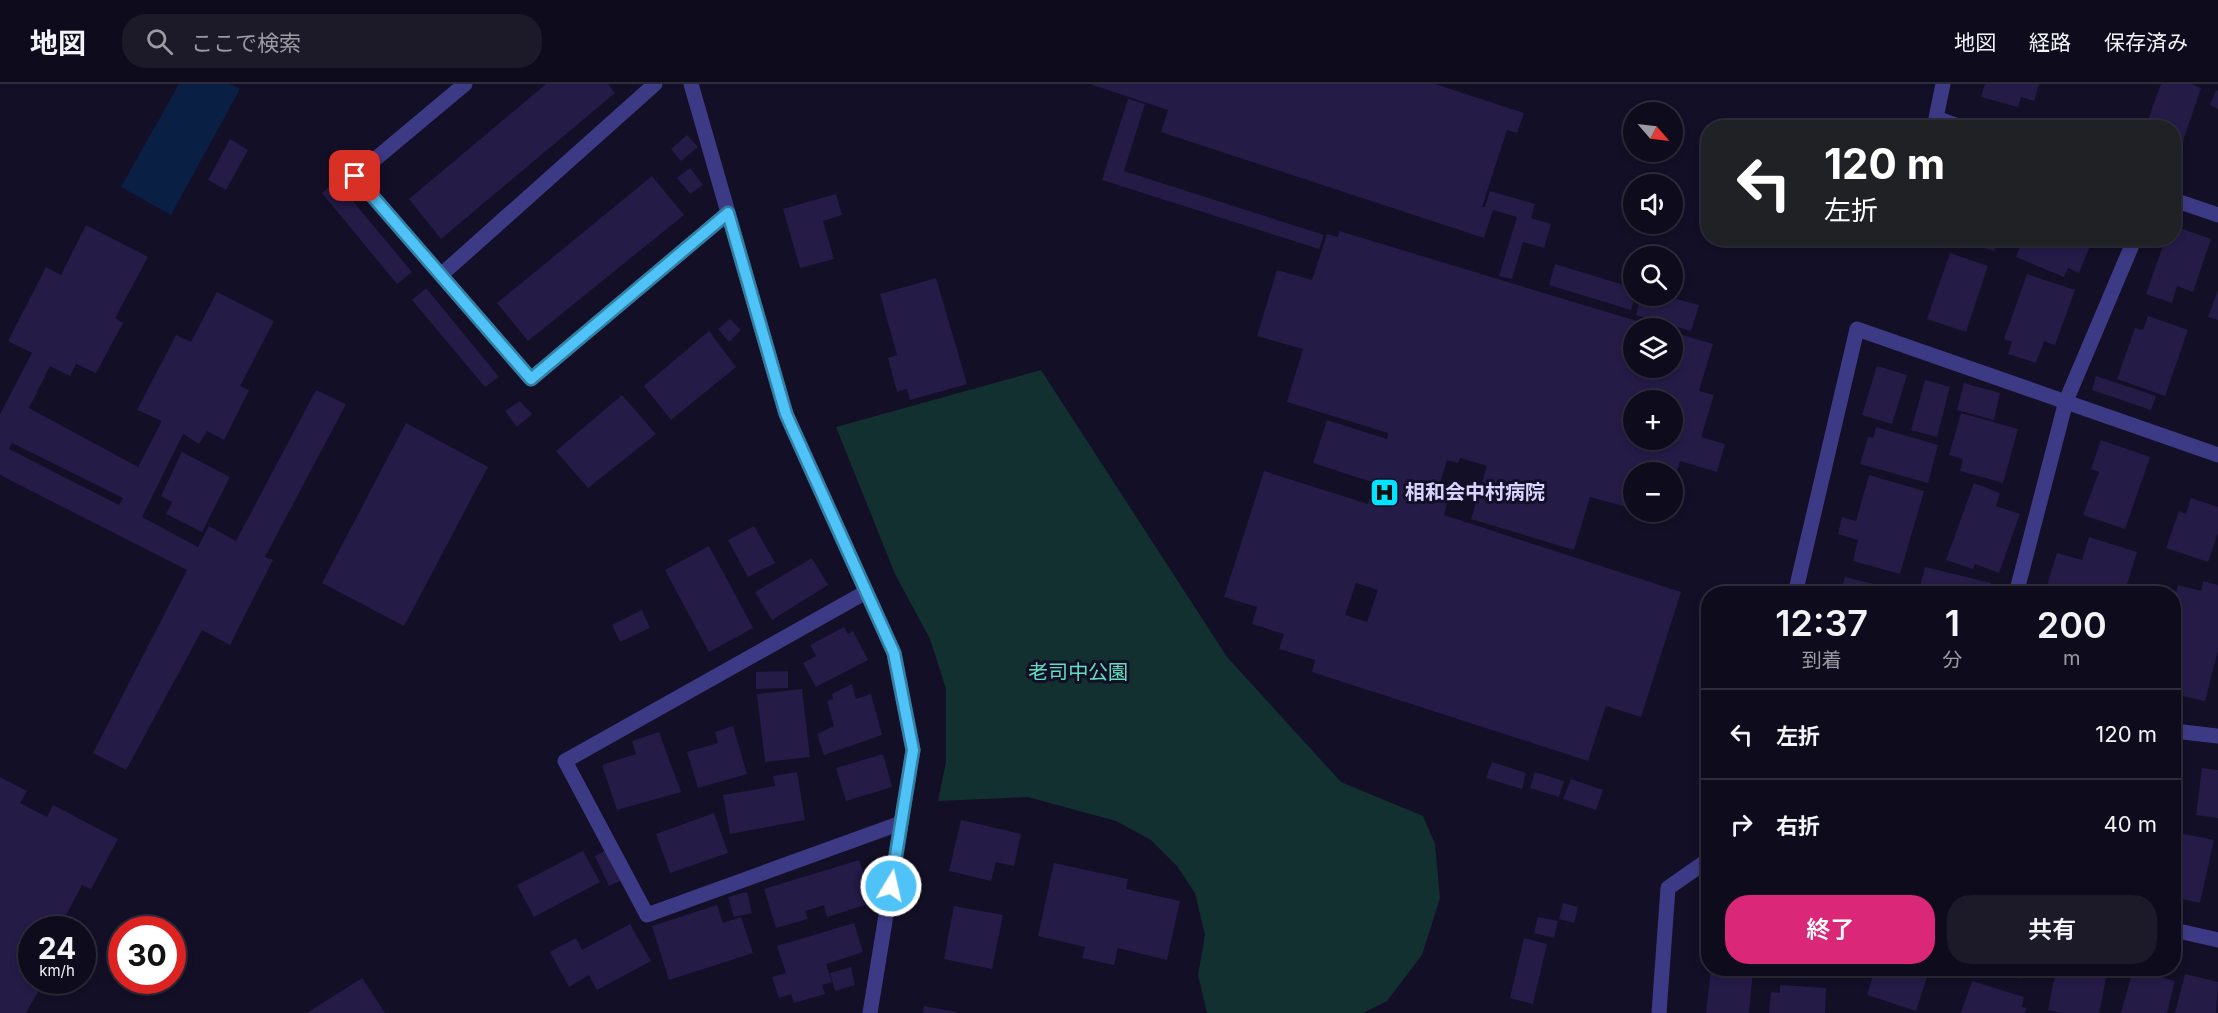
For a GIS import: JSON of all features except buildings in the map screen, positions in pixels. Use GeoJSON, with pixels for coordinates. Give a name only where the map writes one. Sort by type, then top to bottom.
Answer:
{"type":"FeatureCollection","features":[{"type":"Feature","properties":{"kind":"street"},"geometry":{"type":"LineString","coordinates":[[465,84],[355,176],[531,379],[728,213]]}},
{"type":"Feature","properties":{"kind":"street"},"geometry":{"type":"LineString","coordinates":[[441,275],[655,84]]}},
{"type":"Feature","properties":{"kind":"street"},"geometry":{"type":"LineString","coordinates":[[691,84],[786,414],[894,653],[913,750],[870,1013]]}},
{"type":"Feature","properties":{"kind":"street"},"geometry":{"type":"LineString","coordinates":[[1942,120],[1936,118],[1943,84]]}},
{"type":"Feature","properties":{"kind":"street"},"geometry":{"type":"LineString","coordinates":[[2181,202],[2218,215]]}},
{"type":"Feature","properties":{"kind":"street"},"geometry":{"type":"LineString","coordinates":[[2018,586],[2066,401],[2132,246]]}},
{"type":"Feature","properties":{"kind":"street"},"geometry":{"type":"LineString","coordinates":[[1797,586],[1857,329],[2218,455]]}},
{"type":"Feature","properties":{"kind":"street"},"geometry":{"type":"LineString","coordinates":[[866,592],[565,761],[647,915],[901,823]]}},
{"type":"Feature","properties":{"kind":"street"},"geometry":{"type":"LineString","coordinates":[[2181,732],[2218,736]]}},
{"type":"Feature","properties":{"kind":"street"},"geometry":{"type":"LineString","coordinates":[[1659,1013],[1668,888],[1701,865]]}},
{"type":"Feature","properties":{"kind":"street"},"geometry":{"type":"LineString","coordinates":[[2181,932],[2218,940]]}},
{"type":"Feature","properties":{"kind":"green space","name":"老司中公園"},"geometry":{"type":"Polygon","coordinates":[[[1041,370],[1227,657],[1341,782],[1423,816],[1435,844],[1440,898],[1422,955],[1387,1001],[1363,1013],[1207,1013],[1198,975],[1205,935],[1195,893],[1177,866],[1151,840],[1116,821],[1028,797],[938,801],[946,762],[946,689],[930,639],[895,574],[836,427],[1041,370]]]}},
{"type":"Feature","properties":{"kind":"water"},"geometry":{"type":"Polygon","coordinates":[[[179,84],[230,84],[240,89],[171,215],[121,187],[179,84]]]}},
{"type":"Feature","properties":{"kind":"place","name":"相和会中村病院"},"geometry":{"type":"Point","coordinates":[1384,492]}},
{"type":"Feature","properties":{"kind":"route"},"geometry":{"type":"LineString","coordinates":[[355,176],[531,379],[728,213],[786,414],[894,653],[913,750],[891,886]]}}]}
